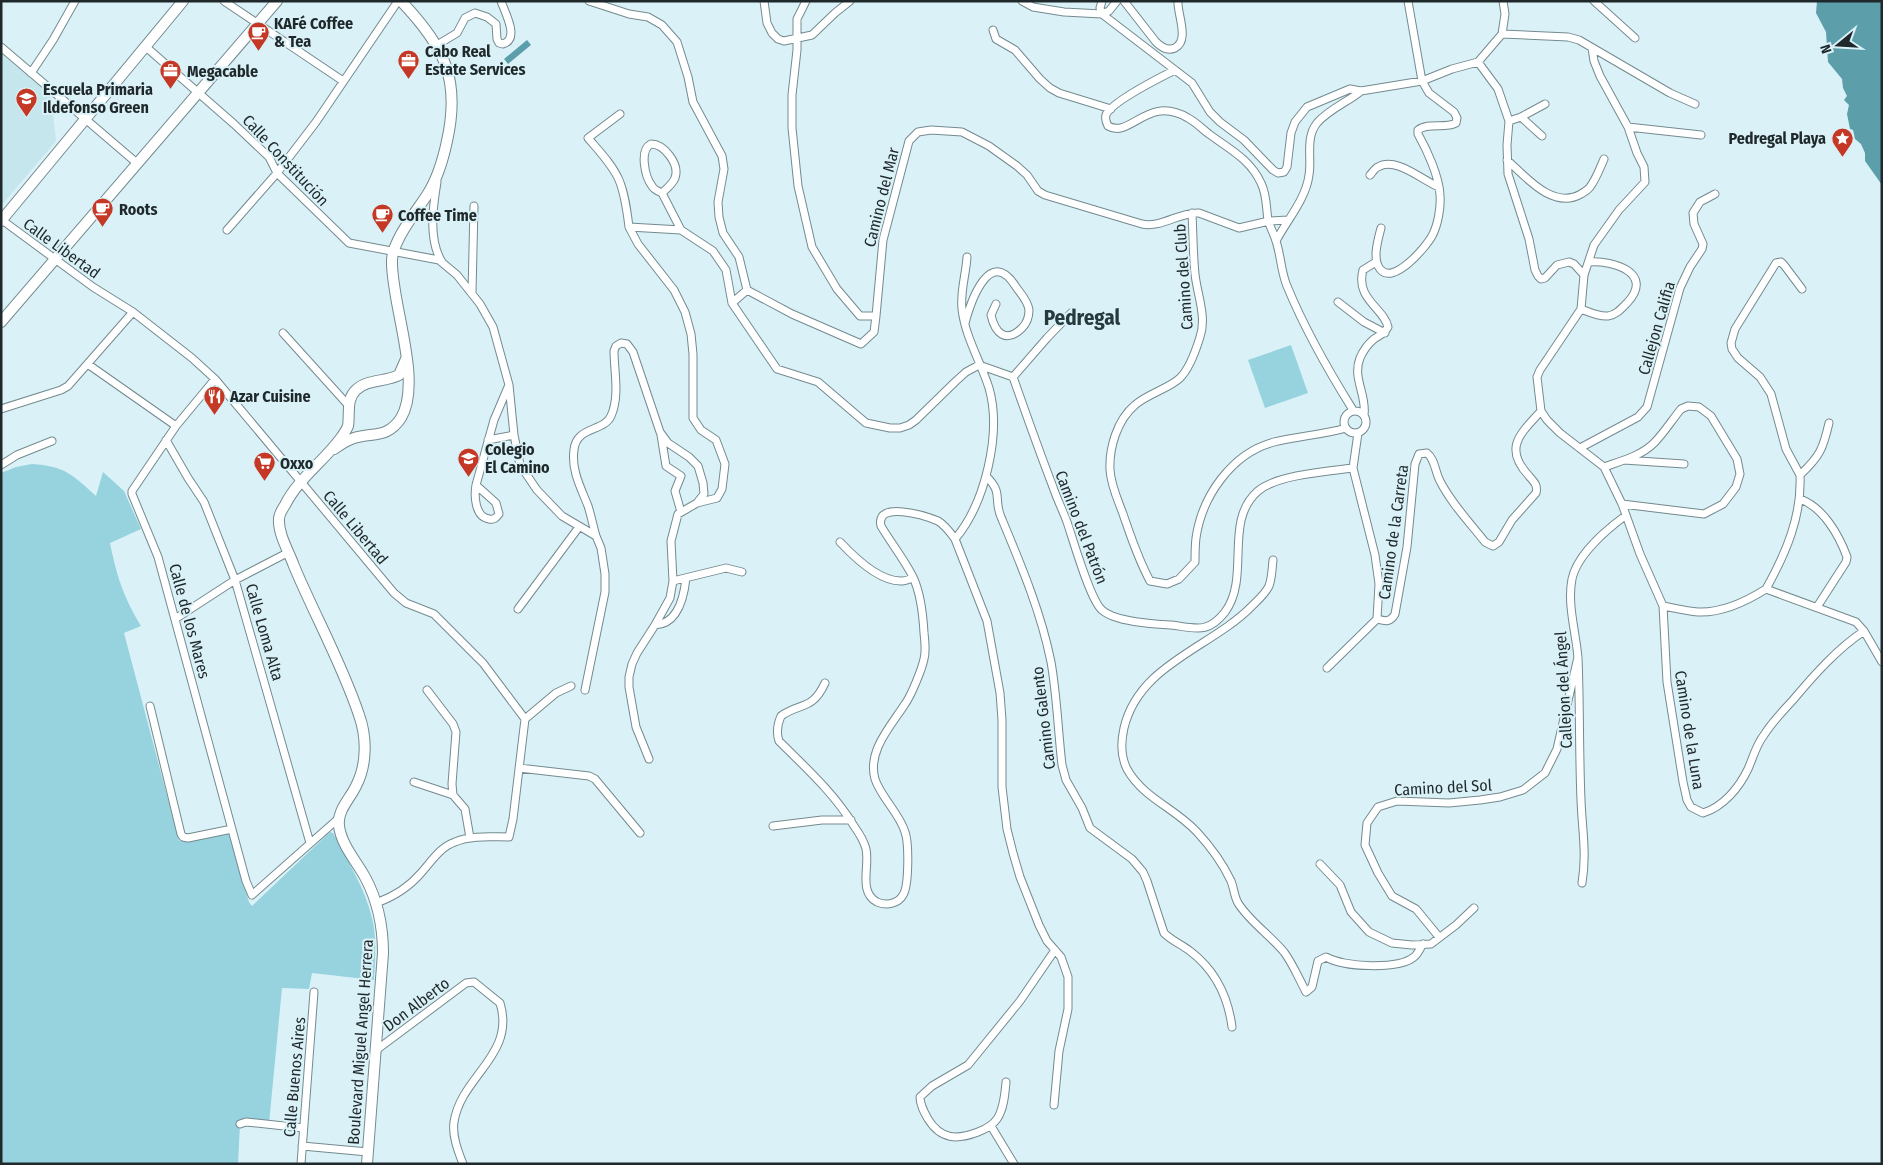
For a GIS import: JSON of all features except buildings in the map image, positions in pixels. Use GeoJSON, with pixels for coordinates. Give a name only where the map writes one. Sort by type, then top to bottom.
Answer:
{"type":"FeatureCollection","features":[{"type":"Feature","properties":{"kind":"street"},"geometry":{"type":"LineString","coordinates":[[31,73],[53,40],[75,1]]}},
{"type":"Feature","properties":{"kind":"street"},"geometry":{"type":"LineString","coordinates":[[2,221],[183,1]]}},
{"type":"Feature","properties":{"kind":"street"},"geometry":{"type":"LineString","coordinates":[[224,1],[343,81]]}},
{"type":"Feature","properties":{"kind":"street"},"geometry":{"type":"LineString","coordinates":[[1,322],[277,1]]}},
{"type":"Feature","properties":{"kind":"street"},"geometry":{"type":"LineString","coordinates":[[228,230],[277,173],[400,1],[421,22],[437,44],[448,70],[452,93],[449,128],[435,194],[434,241],[442,262],[452,269],[472,293],[485,312],[492,327],[509,385],[514,435],[520,465],[537,490],[562,516],[596,536]]}},
{"type":"Feature","properties":{"kind":"street"},"geometry":{"type":"LineString","coordinates":[[437,44],[457,33],[465,18],[475,13],[487,17],[496,24],[499,43],[508,42],[511,39],[511,33],[501,1]]}},
{"type":"Feature","properties":{"kind":"street"},"geometry":{"type":"LineString","coordinates":[[589,1],[629,14],[648,17],[662,25],[677,42],[688,77],[692,102],[722,156],[724,169],[718,202],[718,217],[723,232],[740,258],[747,290],[732,303]]}},
{"type":"Feature","properties":{"kind":"street"},"geometry":{"type":"LineString","coordinates":[[764,1],[767,23],[772,33],[778,39],[784,41],[812,35],[850,1]]}},
{"type":"Feature","properties":{"kind":"street"},"geometry":{"type":"LineString","coordinates":[[806,1],[797,19],[798,37],[792,95],[792,128],[798,186],[812,247],[837,289],[860,316],[876,316]]}},
{"type":"Feature","properties":{"kind":"street"},"geometry":{"type":"LineString","coordinates":[[1022,1],[1033,7],[1064,12],[1102,14],[1109,11],[1117,1]]}},
{"type":"Feature","properties":{"kind":"street"},"geometry":{"type":"LineString","coordinates":[[1102,1],[1100,8],[1102,14],[1192,83],[1210,112],[1244,140],[1278,173],[1284,172],[1287,167],[1291,133],[1295,122],[1307,107],[1350,90],[1361,91],[1422,81],[1452,69],[1478,62],[1502,34],[1505,14],[1503,1]]}},
{"type":"Feature","properties":{"kind":"street"},"geometry":{"type":"LineString","coordinates":[[1124,1],[1140,25],[1156,42],[1162,47],[1171,49],[1177,47],[1181,42],[1178,1]]}},
{"type":"Feature","properties":{"kind":"street"},"geometry":{"type":"LineString","coordinates":[[1381,228],[1376,262],[1382,271],[1395,272],[1414,259],[1428,243],[1440,208],[1439,187],[1418,130],[1422,126],[1450,126],[1456,123],[1457,118],[1454,112],[1429,93],[1422,81],[1408,1]]}},
{"type":"Feature","properties":{"kind":"street"},"geometry":{"type":"LineString","coordinates":[[1594,1],[1635,38]]}},
{"type":"Feature","properties":{"kind":"street"},"geometry":{"type":"LineString","coordinates":[[993,30],[996,39],[1015,50],[1050,88],[1059,93],[1111,109]]}},
{"type":"Feature","properties":{"kind":"street"},"geometry":{"type":"LineString","coordinates":[[1502,34],[1568,37],[1579,40],[1670,93],[1695,104]]}},
{"type":"Feature","properties":{"kind":"street"},"geometry":{"type":"LineString","coordinates":[[1,47],[138,164]]}},
{"type":"Feature","properties":{"kind":"street","name":"Calle Constitución"},"geometry":{"type":"LineString","coordinates":[[146,47],[269,157],[277,173],[349,243],[436,259],[442,262]]}},
{"type":"Feature","properties":{"kind":"street"},"geometry":{"type":"LineString","coordinates":[[1592,48],[1594,61],[1600,76],[1628,127],[1637,153],[1644,166],[1646,182],[1623,206],[1594,245],[1584,275],[1581,309],[1540,370],[1537,378],[1541,411],[1560,433],[1604,467],[1622,504],[1663,606],[1700,612],[1740,603],[1766,589],[1790,540],[1800,499],[1800,475],[1786,449],[1771,394],[1760,377],[1738,358],[1732,349],[1732,343],[1735,329],[1776,263],[1781,262],[1802,289]]}},
{"type":"Feature","properties":{"kind":"street"},"geometry":{"type":"LineString","coordinates":[[1478,62],[1498,89],[1509,121],[1508,174],[1529,239],[1535,270],[1541,279],[1545,278],[1557,265],[1569,262],[1574,264],[1584,275]]}},
{"type":"Feature","properties":{"kind":"street"},"geometry":{"type":"LineString","coordinates":[[1175,70],[1134,93],[1111,109],[1106,114],[1105,120],[1108,126],[1113,129],[1126,126],[1149,113],[1159,110],[1175,111],[1190,118],[1208,134],[1236,152],[1249,164],[1261,182],[1266,194],[1268,221],[1276,241],[1286,285],[1319,354],[1353,410]]}},
{"type":"Feature","properties":{"kind":"street"},"geometry":{"type":"LineString","coordinates":[[1276,241],[1299,203],[1309,178],[1311,164],[1309,146],[1317,123],[1361,91]]}},
{"type":"Feature","properties":{"kind":"street"},"geometry":{"type":"LineString","coordinates":[[1509,121],[1522,117],[1545,104]]}},
{"type":"Feature","properties":{"kind":"street"},"geometry":{"type":"LineString","coordinates":[[620,114],[588,138],[605,158],[618,180],[625,203],[629,227],[638,244],[674,290],[684,312],[693,354],[693,418],[701,430],[716,440],[725,464],[722,489],[717,498],[697,503],[678,514],[671,541],[673,580],[670,598],[637,653],[628,677],[636,728],[649,759]]}},
{"type":"Feature","properties":{"kind":"street"},"geometry":{"type":"LineString","coordinates":[[1522,117],[1542,136]]}},
{"type":"Feature","properties":{"kind":"street"},"geometry":{"type":"LineString","coordinates":[[1628,127],[1702,135]]}},
{"type":"Feature","properties":{"kind":"street","name":"Camino del Mar"},"geometry":{"type":"LineString","coordinates":[[747,290],[792,314],[861,344],[874,332],[883,240],[909,141],[918,132],[931,130],[962,132],[989,146],[1017,166],[1027,175],[1038,191],[1142,224],[1150,226],[1160,224],[1192,213]]}},
{"type":"Feature","properties":{"kind":"street"},"geometry":{"type":"LineString","coordinates":[[662,193],[675,178],[676,168],[662,147],[651,144],[646,146],[644,151],[648,180],[653,188],[662,193],[681,230],[713,251],[726,270],[732,303],[776,368],[818,382],[866,423],[890,428],[900,428],[909,425],[966,372],[979,365],[1013,377],[1071,314]]}},
{"type":"Feature","properties":{"kind":"street"},"geometry":{"type":"LineString","coordinates":[[1507,160],[1539,188],[1555,196],[1566,198],[1575,197],[1590,188],[1604,158]]}},
{"type":"Feature","properties":{"kind":"street"},"geometry":{"type":"LineString","coordinates":[[1370,175],[1377,167],[1385,164],[1396,165],[1439,187]]}},
{"type":"Feature","properties":{"kind":"street"},"geometry":{"type":"LineString","coordinates":[[331,451],[352,439],[380,434],[394,427],[404,412],[408,376],[405,342],[393,274],[393,252],[438,175]]}},
{"type":"Feature","properties":{"kind":"street","name":"Callejon Califia"},"geometry":{"type":"LineString","coordinates":[[1580,448],[1638,417],[1647,407],[1680,288],[1688,271],[1702,250],[1702,244],[1692,213],[1700,202],[1715,194]]}},
{"type":"Feature","properties":{"kind":"street"},"geometry":{"type":"LineString","coordinates":[[472,293],[474,206]]}},
{"type":"Feature","properties":{"kind":"street"},"geometry":{"type":"LineString","coordinates":[[1192,213],[1199,213],[1239,228],[1268,221],[1288,220]]}},
{"type":"Feature","properties":{"kind":"street","name":"Camino del Club"},"geometry":{"type":"LineString","coordinates":[[1192,213],[1195,274],[1203,322],[1201,336],[1192,360],[1180,378],[1145,397],[1133,406],[1123,418],[1113,441],[1110,470],[1113,488],[1142,567],[1150,580],[1167,584],[1180,579],[1195,562],[1196,538],[1203,512],[1212,491],[1226,472],[1249,452],[1273,442],[1324,434],[1346,428]]}},
{"type":"Feature","properties":{"kind":"street","name":"Calle Libertad"},"geometry":{"type":"LineString","coordinates":[[2,221],[93,287],[133,312],[192,358],[215,379],[394,593],[406,603],[434,614],[446,625],[483,663],[525,719]]}},
{"type":"Feature","properties":{"kind":"street"},"geometry":{"type":"LineString","coordinates":[[629,227],[681,230]]}},
{"type":"Feature","properties":{"kind":"street"},"geometry":{"type":"LineString","coordinates":[[954,539],[971,516],[978,501],[986,476],[994,435],[994,413],[989,388],[965,326],[961,308],[967,256]]}},
{"type":"Feature","properties":{"kind":"street"},"geometry":{"type":"LineString","coordinates":[[1327,668],[1377,619],[1379,584],[1375,555],[1353,468],[1358,433],[1366,426],[1364,415],[1365,402],[1359,384],[1357,368],[1360,358],[1370,342],[1385,333],[1388,327],[1386,321],[1369,302],[1361,277],[1363,270],[1376,262]]}},
{"type":"Feature","properties":{"kind":"street"},"geometry":{"type":"LineString","coordinates":[[1581,309],[1602,316],[1616,313],[1630,301],[1635,288],[1634,276],[1628,269],[1619,265],[1589,262]]}},
{"type":"Feature","properties":{"kind":"street"},"geometry":{"type":"LineString","coordinates":[[965,326],[978,286],[992,274],[1001,272],[1008,276],[1026,300],[1029,309],[1028,318],[1024,326],[1017,332],[1002,336],[993,324],[991,315],[996,304]]}},
{"type":"Feature","properties":{"kind":"street"},"geometry":{"type":"LineString","coordinates":[[1338,302],[1364,322],[1385,333]]}},
{"type":"Feature","properties":{"kind":"street"},"geometry":{"type":"LineString","coordinates":[[1,409],[61,390],[68,386],[89,365],[133,312]]}},
{"type":"Feature","properties":{"kind":"street"},"geometry":{"type":"LineString","coordinates":[[283,333],[349,406]]}},
{"type":"Feature","properties":{"kind":"street"},"geometry":{"type":"LineString","coordinates":[[585,690],[605,592],[603,557],[575,472],[574,449],[577,439],[588,430],[606,422],[611,417],[616,399],[614,350],[621,343],[627,344],[633,352],[660,432],[666,466],[681,476],[675,491],[681,512]]}},
{"type":"Feature","properties":{"kind":"street"},"geometry":{"type":"LineString","coordinates":[[310,843],[339,818],[343,806],[357,785],[365,745],[360,717],[289,552],[279,524],[279,516],[292,490],[331,451],[346,429],[349,406],[356,390],[364,384],[398,375],[406,359]]}},
{"type":"Feature","properties":{"kind":"street"},"geometry":{"type":"LineString","coordinates":[[89,365],[176,426]]}},
{"type":"Feature","properties":{"kind":"street","name":"Camino del Patrón"},"geometry":{"type":"LineString","coordinates":[[1013,377],[1077,553],[1100,608],[1117,618],[1163,625],[1201,628],[1213,624]]}},
{"type":"Feature","properties":{"kind":"street","name":"Calle de los Mares"},"geometry":{"type":"LineString","coordinates":[[215,379],[176,426],[132,491],[132,494],[158,557],[246,881],[252,895],[310,843]]}},
{"type":"Feature","properties":{"kind":"street"},"geometry":{"type":"LineString","coordinates":[[476,485],[496,503],[499,514],[492,520],[480,514],[476,500],[476,485],[494,420],[509,385]]}},
{"type":"Feature","properties":{"kind":"street"},"geometry":{"type":"LineString","coordinates":[[1604,467],[1624,460],[1654,443],[1684,407],[1699,407],[1711,416],[1738,460],[1740,468],[1736,488],[1723,504],[1704,514],[1622,504]]}},
{"type":"Feature","properties":{"kind":"street"},"geometry":{"type":"LineString","coordinates":[[1358,433],[1354,433],[1346,428],[1344,423],[1345,417],[1353,410],[1357,410],[1364,415]]}},
{"type":"Feature","properties":{"kind":"street","name":"Camino de la Carreta"},"geometry":{"type":"LineString","coordinates":[[1377,619],[1387,621],[1392,619],[1395,614],[1406,555],[1415,464],[1420,454],[1426,453],[1430,456],[1436,474],[1445,490],[1485,542],[1493,546],[1499,542],[1512,520],[1536,493],[1536,484],[1524,471],[1517,458],[1515,448],[1524,429],[1541,411]]}},
{"type":"Feature","properties":{"kind":"street"},"geometry":{"type":"LineString","coordinates":[[1800,475],[1816,460],[1821,452],[1829,423]]}},
{"type":"Feature","properties":{"kind":"street"},"geometry":{"type":"LineString","coordinates":[[660,432],[668,443],[689,457],[698,466],[704,494],[697,503]]}},
{"type":"Feature","properties":{"kind":"street"},"geometry":{"type":"LineString","coordinates":[[488,440],[514,435]]}},
{"type":"Feature","properties":{"kind":"street","name":"Calle Loma Alta"},"geometry":{"type":"LineString","coordinates":[[166,440],[204,502],[235,580],[310,843]]}},
{"type":"Feature","properties":{"kind":"street"},"geometry":{"type":"LineString","coordinates":[[1,465],[18,455],[52,441]]}},
{"type":"Feature","properties":{"kind":"street"},"geometry":{"type":"LineString","coordinates":[[1624,460],[1684,464]]}},
{"type":"Feature","properties":{"kind":"street"},"geometry":{"type":"LineString","coordinates":[[1210,638],[1213,624],[1225,612],[1234,591],[1237,576],[1239,531],[1244,512],[1257,491],[1266,486],[1298,476],[1353,468]]}},
{"type":"Feature","properties":{"kind":"street","name":"Camino Galento"},"geometry":{"type":"LineString","coordinates":[[986,476],[996,486],[1001,516],[1035,603],[1051,661],[1062,765],[1066,780],[1082,808],[1090,828],[1132,859],[1143,872],[1148,881],[1164,933],[1195,955],[1214,975],[1223,991],[1232,1027]]}},
{"type":"Feature","properties":{"kind":"street"},"geometry":{"type":"LineString","coordinates":[[1800,499],[1810,503],[1820,511],[1834,531],[1847,557],[1846,562],[1817,607]]}},
{"type":"Feature","properties":{"kind":"street"},"geometry":{"type":"LineString","coordinates":[[826,683],[819,695],[811,703],[781,716],[777,733],[779,741],[828,790],[851,820],[866,848],[867,872],[865,886],[868,894],[877,902],[888,904],[898,902],[904,894],[905,886],[908,853],[905,831],[875,779],[874,764],[877,747],[907,703],[924,659],[924,616],[913,578],[880,526],[879,520],[881,516],[896,511],[911,513],[939,522],[954,539],[987,621],[1000,692],[1002,787],[1007,829],[1023,886],[1039,925],[1047,941],[1064,963],[1069,990],[1068,1009],[1059,1051],[1054,1105]]}},
{"type":"Feature","properties":{"kind":"street","name":"Callejon del Ángel"},"geometry":{"type":"LineString","coordinates":[[1582,883],[1586,862],[1581,799],[1578,657],[1570,599],[1572,579],[1575,568],[1597,540],[1611,526],[1626,516]]}},
{"type":"Feature","properties":{"kind":"street"},"geometry":{"type":"LineString","coordinates":[[518,609],[579,526]]}},
{"type":"Feature","properties":{"kind":"street"},"geometry":{"type":"LineString","coordinates":[[840,542],[856,559],[889,579],[902,581],[913,578]]}},
{"type":"Feature","properties":{"kind":"street"},"geometry":{"type":"LineString","coordinates":[[175,619],[235,580],[289,552]]}},
{"type":"Feature","properties":{"kind":"street"},"geometry":{"type":"LineString","coordinates":[[1273,560],[1269,586],[1264,593],[1228,627],[1165,668],[1141,692],[1128,715],[1124,727],[1122,740],[1124,762],[1138,784],[1150,796],[1199,834],[1227,874],[1238,902],[1286,954],[1306,992],[1312,987],[1318,961],[1326,957],[1333,961],[1371,966],[1391,965],[1414,958],[1423,944]]}},
{"type":"Feature","properties":{"kind":"street"},"geometry":{"type":"LineString","coordinates":[[673,580],[726,568],[742,572]]}},
{"type":"Feature","properties":{"kind":"street"},"geometry":{"type":"LineString","coordinates":[[655,625],[664,624],[671,619],[683,600],[686,578]]}},
{"type":"Feature","properties":{"kind":"street"},"geometry":{"type":"LineString","coordinates":[[1766,589],[1853,620],[1864,630],[1882,662]]}},
{"type":"Feature","properties":{"kind":"street","name":"Camino de la Luna"},"geometry":{"type":"LineString","coordinates":[[1663,606],[1666,682],[1683,782],[1687,800],[1691,807],[1703,813],[1718,806],[1734,790],[1748,769],[1763,735],[1814,677],[1846,644],[1864,630]]}},
{"type":"Feature","properties":{"kind":"street","name":"Camino del Sol"},"geometry":{"type":"LineString","coordinates":[[1439,937],[1416,909],[1392,896],[1364,845],[1367,823],[1378,807],[1398,801],[1448,803],[1500,797],[1523,790],[1545,772],[1557,749],[1578,657]]}},
{"type":"Feature","properties":{"kind":"street"},"geometry":{"type":"LineString","coordinates":[[376,903],[387,899],[405,888],[442,850],[454,842],[470,838],[509,837],[513,819],[525,719],[556,693],[571,686]]}},
{"type":"Feature","properties":{"kind":"street"},"geometry":{"type":"LineString","coordinates":[[427,690],[453,724],[456,732],[452,784],[453,795]]}},
{"type":"Feature","properties":{"kind":"street"},"geometry":{"type":"LineString","coordinates":[[150,706],[180,834],[188,838],[232,829]]}},
{"type":"Feature","properties":{"kind":"street"},"geometry":{"type":"LineString","coordinates":[[519,768],[589,776],[595,779],[640,833]]}},
{"type":"Feature","properties":{"kind":"street"},"geometry":{"type":"LineString","coordinates":[[414,782],[453,795],[465,809],[470,838]]}},
{"type":"Feature","properties":{"kind":"street","name":"Boulevard Miguel Angel Herrera"},"geometry":{"type":"LineString","coordinates":[[339,818],[342,837],[365,877],[376,903],[382,926],[383,953],[367,1164]]}},
{"type":"Feature","properties":{"kind":"street"},"geometry":{"type":"LineString","coordinates":[[773,826],[822,820],[851,820]]}},
{"type":"Feature","properties":{"kind":"street"},"geometry":{"type":"LineString","coordinates":[[1320,864],[1340,885],[1351,912],[1369,932],[1392,943],[1431,944],[1474,908]]}},
{"type":"Feature","properties":{"kind":"street"},"geometry":{"type":"LineString","coordinates":[[1006,1082],[1000,1113],[991,1126],[962,1137],[951,1137],[942,1134],[930,1123],[920,1103],[920,1097],[932,1086],[968,1065],[1020,1001],[1055,950]]}},
{"type":"Feature","properties":{"kind":"street","name":"Don Alberto"},"geometry":{"type":"LineString","coordinates":[[375,1052],[466,983],[474,982],[500,1003],[504,1023],[499,1044],[465,1095],[456,1116],[454,1135],[463,1164]]}},
{"type":"Feature","properties":{"kind":"street","name":"Calle Buenos Aires"},"geometry":{"type":"LineString","coordinates":[[301,1164],[314,992]]}},
{"type":"Feature","properties":{"kind":"street"},"geometry":{"type":"LineString","coordinates":[[240,1124],[246,1122],[303,1128]]}},
{"type":"Feature","properties":{"kind":"street"},"geometry":{"type":"LineString","coordinates":[[991,1126],[1014,1164]]}},
{"type":"Feature","properties":{"kind":"street"},"geometry":{"type":"LineString","coordinates":[[302,1146],[368,1152]]}},
{"type":"Feature","properties":{"kind":"shaded area"},"geometry":{"type":"Polygon","coordinates":[[[1817,1],[1882,1],[1882,185],[1865,161],[1865,153],[1861,144],[1855,139],[1853,130],[1850,129],[1847,114],[1849,105],[1844,100],[1847,96],[1843,88],[1842,79],[1828,62],[1826,32],[1816,13],[1817,1]]]}},
{"type":"Feature","properties":{"kind":"shaded area"},"geometry":{"type":"Polygon","coordinates":[[[527,40],[531,45],[508,64],[504,59],[527,40]]]}},
{"type":"Feature","properties":{"kind":"shaded area","name":"Escuela Primaria Ildefonso Green"},"geometry":{"type":"Polygon","coordinates":[[[1,52],[51,94],[56,141],[1,206],[1,52]]]}},
{"type":"Feature","properties":{"kind":"shaded area"},"geometry":{"type":"Polygon","coordinates":[[[1291,345],[1308,393],[1265,408],[1248,360],[1291,345]]]}},
{"type":"Feature","properties":{"kind":"shaded area"},"geometry":{"type":"Polygon","coordinates":[[[32,464],[61,469],[81,482],[96,496],[103,472],[124,491],[141,529],[110,543],[121,586],[141,626],[124,633],[179,841],[229,833],[249,902],[252,906],[330,832],[333,833],[355,874],[369,907],[375,933],[374,980],[312,973],[309,989],[282,988],[269,1124],[240,1124],[238,1164],[1,1164],[1,473],[16,467],[32,464]]]}},
{"type":"Feature","properties":{"kind":"place","name":"KAFé Coffee & Tea"},"geometry":{"type":"Point","coordinates":[258,51]}},
{"type":"Feature","properties":{"kind":"place","name":"Cabo Real Estate Services"},"geometry":{"type":"Point","coordinates":[409,79]}},
{"type":"Feature","properties":{"kind":"place","name":"Megacable"},"geometry":{"type":"Point","coordinates":[171,90]}},
{"type":"Feature","properties":{"kind":"place","name":"Escuela Primaria Ildefonso Green"},"geometry":{"type":"Point","coordinates":[27,117]}},
{"type":"Feature","properties":{"kind":"place","name":"Pedregal Playa"},"geometry":{"type":"Point","coordinates":[1842,157]}},
{"type":"Feature","properties":{"kind":"place","name":"Roots"},"geometry":{"type":"Point","coordinates":[103,228]}},
{"type":"Feature","properties":{"kind":"place","name":"Coffee Time"},"geometry":{"type":"Point","coordinates":[382,234]}},
{"type":"Feature","properties":{"kind":"place","name":"Azar Cuisine"},"geometry":{"type":"Point","coordinates":[214,415]}},
{"type":"Feature","properties":{"kind":"place","name":"Colegio El Camino"},"geometry":{"type":"Point","coordinates":[469,477]}},
{"type":"Feature","properties":{"kind":"place","name":"Oxxo"},"geometry":{"type":"Point","coordinates":[264,482]}},
{"type":"Feature","properties":{"kind":"district","name":"Pedregal"},"geometry":{"type":"Point","coordinates":[1082,318]}}]}
